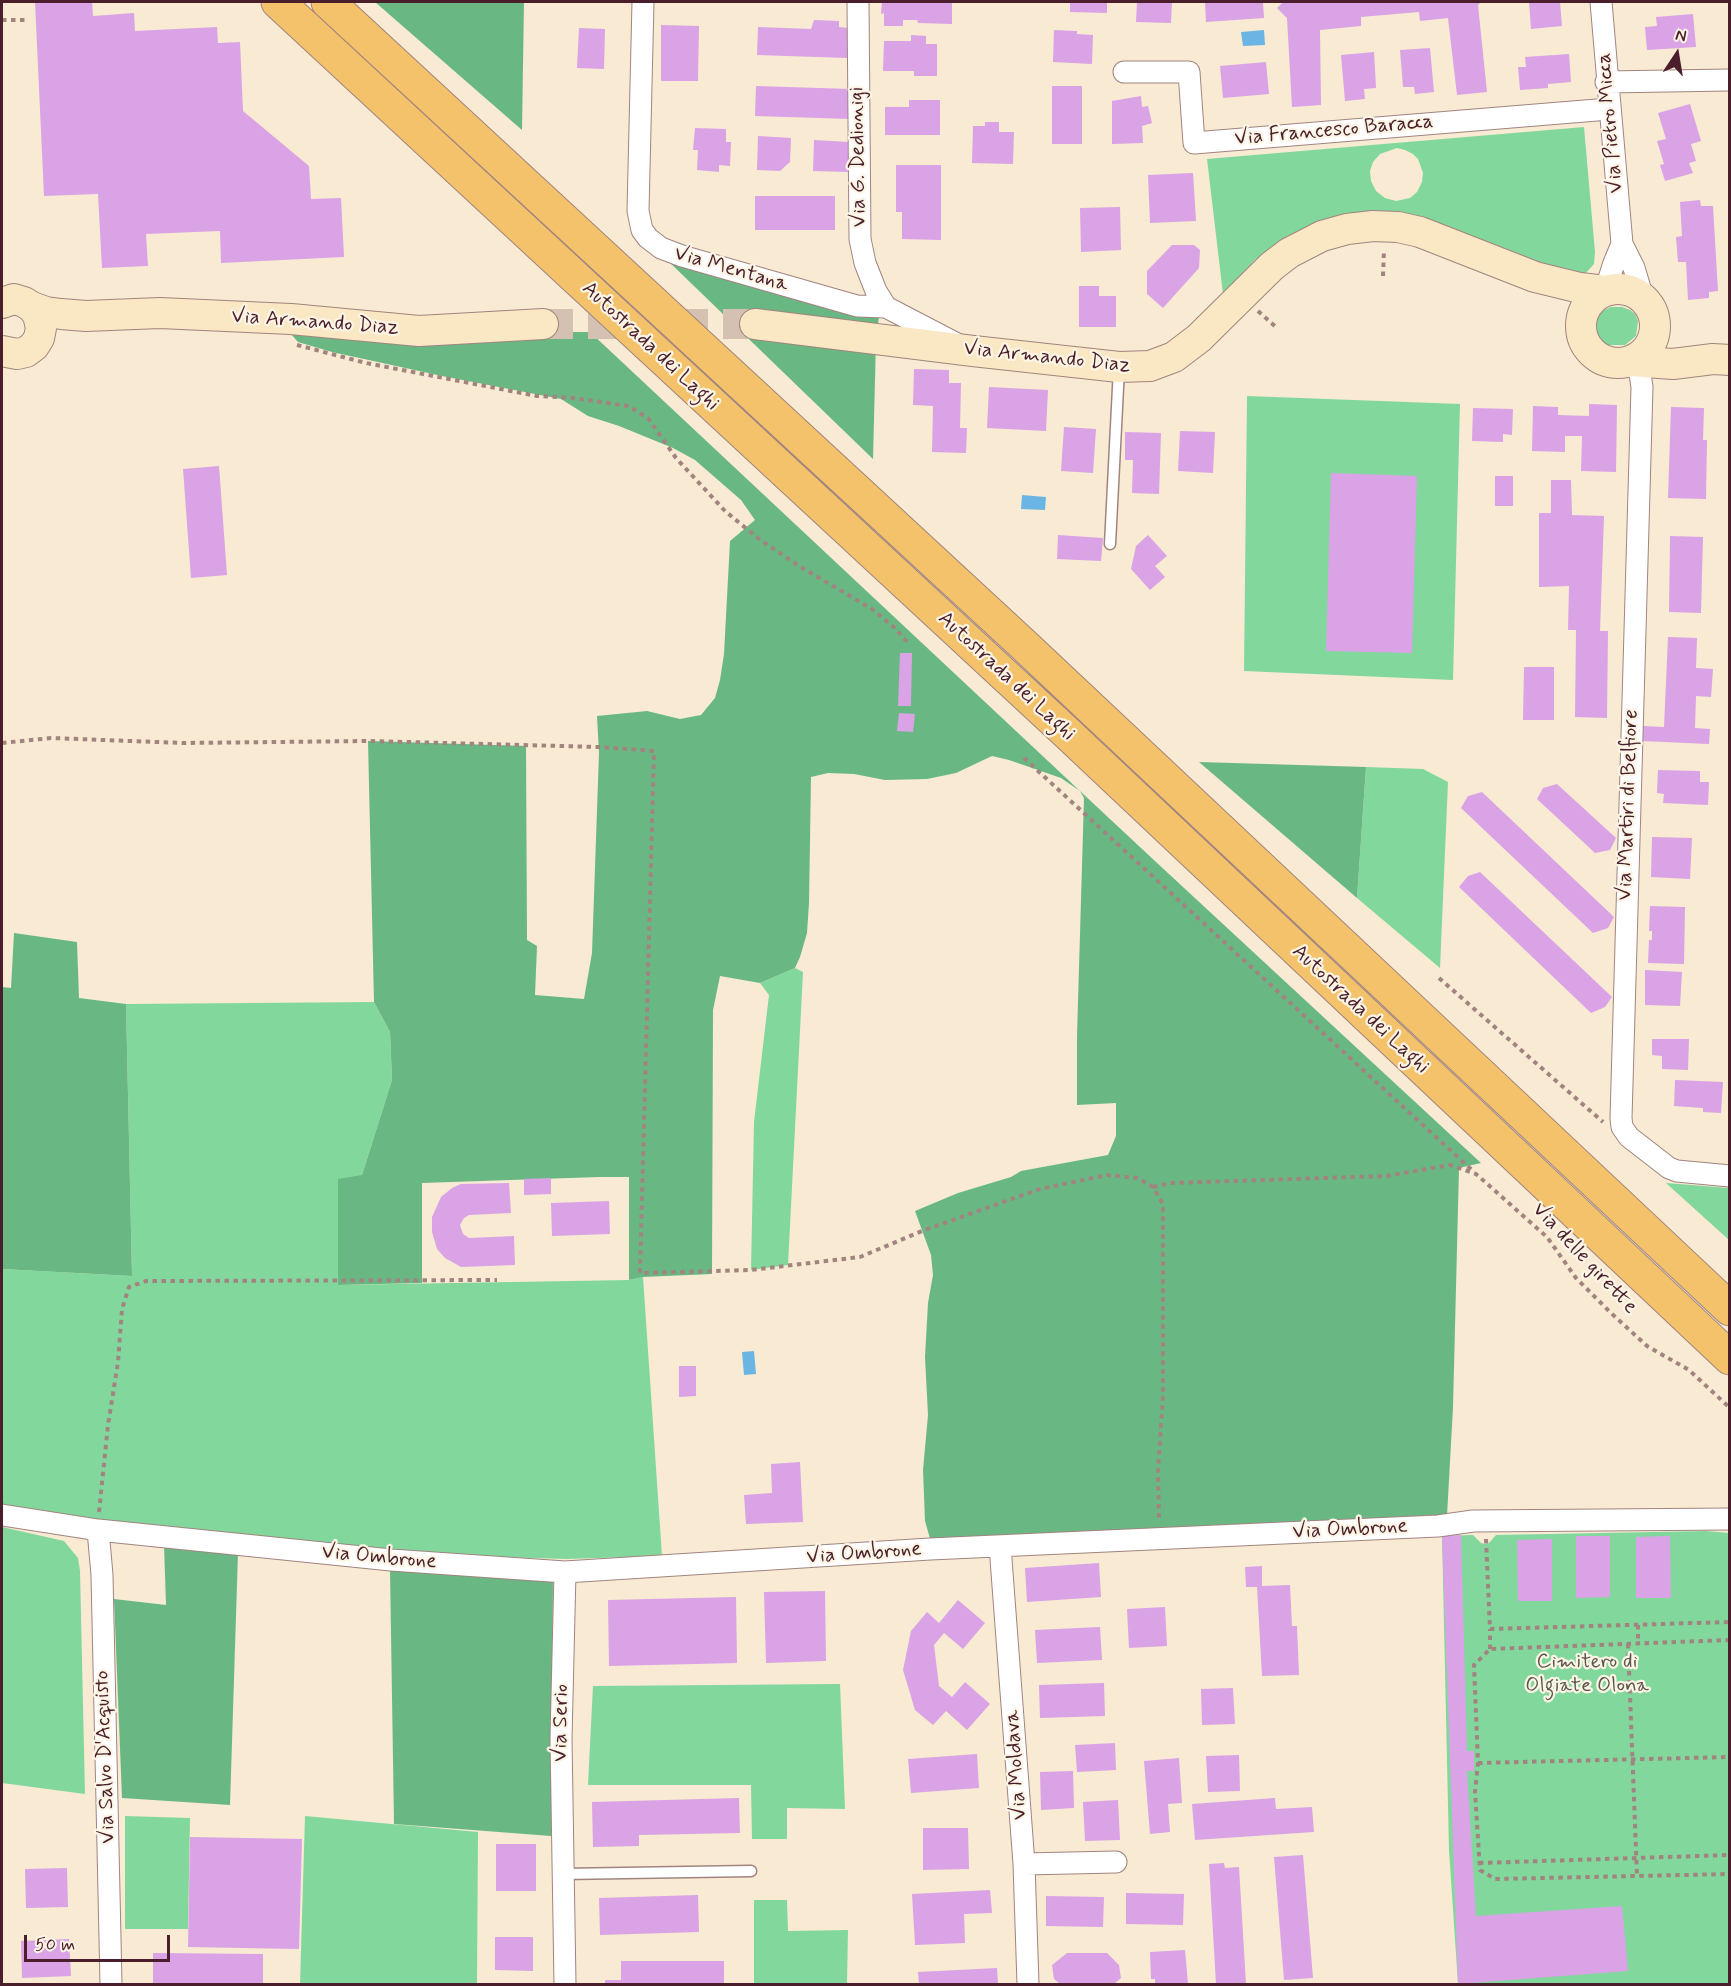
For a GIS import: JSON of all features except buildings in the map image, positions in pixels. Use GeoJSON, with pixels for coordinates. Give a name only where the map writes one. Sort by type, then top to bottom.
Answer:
{"type":"FeatureCollection","features":[{"type":"Feature","properties":{"kind":"highway","name":"Autostrada dei Laghi"},"geometry":{"type":"LineString","coordinates":[[278,2],[1075,740],[1730,1358]]}},
{"type":"Feature","properties":{"kind":"highway","name":"Autostrada dei Laghi"},"geometry":{"type":"LineString","coordinates":[[328,2],[1051,670],[1730,1310]]}},
{"type":"Feature","properties":{"kind":"street","name":"Via Mentana"},"geometry":{"type":"LineString","coordinates":[[643,2],[638,211],[642,230],[648,238],[661,249],[682,256],[857,306],[886,307],[973,351]]}},
{"type":"Feature","properties":{"kind":"street","name":"Via G. Dedionigi"},"geometry":{"type":"LineString","coordinates":[[858,2],[860,239],[867,268],[876,291],[886,307]]}},
{"type":"Feature","properties":{"kind":"street","name":"Via Pietro Micca"},"geometry":{"type":"LineString","coordinates":[[1601,2],[1606,82],[1622,244],[1634,268],[1649,310]]}},
{"type":"Feature","properties":{"kind":"street","name":"Via Francesco Baracca"},"geometry":{"type":"LineString","coordinates":[[1124,72],[1189,72],[1194,143],[1609,109]]}},
{"type":"Feature","properties":{"kind":"street"},"geometry":{"type":"LineString","coordinates":[[1606,82],[1730,81]]}},
{"type":"Feature","properties":{"kind":"street","name":"Via Armando Diaz"},"geometry":{"type":"LineString","coordinates":[[755,324],[1119,367],[1150,366],[1174,357],[1207,331],[1281,259],[1316,238],[1347,229],[1373,226],[1409,229],[1535,277],[1580,288],[1605,291],[1625,290],[1649,310],[1678,343],[1721,359]]}},
{"type":"Feature","properties":{"kind":"street","name":"Via Pietro Micca"},"geometry":{"type":"LineString","coordinates":[[1605,291],[1622,244]]}},
{"type":"Feature","properties":{"kind":"street","name":"Via Armando Diaz"},"geometry":{"type":"LineString","coordinates":[[1535,277],[1554,293],[1581,329],[1588,348],[1601,360],[1622,364],[1632,361],[1673,364],[1721,359]]}},
{"type":"Feature","properties":{"kind":"street"},"geometry":{"type":"LineString","coordinates":[[1581,329],[1584,310],[1605,291]]}},
{"type":"Feature","properties":{"kind":"street","name":"Via Armando Diaz"},"geometry":{"type":"LineString","coordinates":[[2,303],[14,299],[46,312],[86,316],[160,313],[285,318],[419,331],[543,324]]}},
{"type":"Feature","properties":{"kind":"street"},"geometry":{"type":"LineString","coordinates":[[32,307],[41,324],[39,338]]}},
{"type":"Feature","properties":{"kind":"street"},"geometry":{"type":"LineString","coordinates":[[1632,361],[1643,355],[1651,346],[1655,334],[1649,310]]}},
{"type":"Feature","properties":{"kind":"street","name":"Via Armando Diaz"},"geometry":{"type":"LineString","coordinates":[[2,351],[17,354],[26,352],[48,330],[86,316]]}},
{"type":"Feature","properties":{"kind":"street","name":"Via Martiri di Belfiore"},"geometry":{"type":"LineString","coordinates":[[1622,1127],[1631,720],[1642,387],[1640,374],[1632,361]]}},
{"type":"Feature","properties":{"kind":"street"},"geometry":{"type":"LineString","coordinates":[[1622,1127],[1634,1143],[1669,1168],[1677,1171],[1730,1176]]}},
{"type":"Feature","properties":{"kind":"street","name":"Via Ombrone"},"geometry":{"type":"LineString","coordinates":[[2,1515],[99,1530],[391,1560],[565,1572],[1000,1546],[1438,1526],[1461,1521],[1730,1519]]}},
{"type":"Feature","properties":{"kind":"street","name":"Via Salvo D'Acquisto"},"geometry":{"type":"LineString","coordinates":[[99,1530],[102,1575],[111,1984]]}},
{"type":"Feature","properties":{"kind":"street","name":"Via Moldava"},"geometry":{"type":"LineString","coordinates":[[1000,1546],[1024,1864],[1028,1984]]}},
{"type":"Feature","properties":{"kind":"street","name":"Via Serio"},"geometry":{"type":"LineString","coordinates":[[565,1572],[561,1739],[565,1984]]}},
{"type":"Feature","properties":{"kind":"street"},"geometry":{"type":"LineString","coordinates":[[1024,1864],[1116,1862]]}},
{"type":"Feature","properties":{"kind":"lane"},"geometry":{"type":"LineString","coordinates":[[1110,544],[1119,367]]}},
{"type":"Feature","properties":{"kind":"lane"},"geometry":{"type":"LineString","coordinates":[[562,1875],[751,1871]]}},
{"type":"Feature","properties":{"kind":"path"},"geometry":{"type":"LineString","coordinates":[[2,20],[26,20]]}},
{"type":"Feature","properties":{"kind":"path"},"geometry":{"type":"LineString","coordinates":[[1383,276],[1385,241]]}},
{"type":"Feature","properties":{"kind":"path"},"geometry":{"type":"LineString","coordinates":[[1251,305],[1278,328]]}},
{"type":"Feature","properties":{"kind":"path"},"geometry":{"type":"LineString","coordinates":[[285,318],[286,331],[290,340],[308,349],[376,365],[537,396],[573,398],[628,406],[648,418],[676,458],[724,511],[779,553],[872,609],[908,642]]}},
{"type":"Feature","properties":{"kind":"path"},"geometry":{"type":"LineString","coordinates":[[2,743],[51,738],[183,743],[368,741],[599,747],[654,751],[640,1273],[751,1270],[860,1257],[922,1231],[1040,1189],[1107,1175],[1137,1178],[1153,1187],[1163,1204],[1163,1396],[1158,1471],[1159,1539]]}},
{"type":"Feature","properties":{"kind":"path"},"geometry":{"type":"LineString","coordinates":[[1024,758],[1476,1174]]}},
{"type":"Feature","properties":{"kind":"path"},"geometry":{"type":"LineString","coordinates":[[1439,978],[1597,1118],[1622,1127]]}},
{"type":"Feature","properties":{"kind":"path","name":"Via delle girette"},"geometry":{"type":"LineString","coordinates":[[1153,1187],[1170,1184],[1386,1176],[1450,1165],[1476,1174],[1547,1237],[1576,1278],[1647,1346],[1689,1370],[1730,1408]]}},
{"type":"Feature","properties":{"kind":"path"},"geometry":{"type":"LineString","coordinates":[[99,1530],[108,1425],[118,1362],[122,1309],[129,1287],[146,1281],[497,1280]]}},
{"type":"Feature","properties":{"kind":"path"},"geometry":{"type":"LineString","coordinates":[[1486,1520],[1490,1649]]}},
{"type":"Feature","properties":{"kind":"path"},"geometry":{"type":"LineString","coordinates":[[1490,1629],[1730,1622]]}},
{"type":"Feature","properties":{"kind":"path"},"geometry":{"type":"LineString","coordinates":[[1638,1625],[1638,1644]]}},
{"type":"Feature","properties":{"kind":"path"},"geometry":{"type":"LineString","coordinates":[[1730,1641],[1490,1649],[1474,1665],[1478,1763],[1475,1792],[1480,1870],[1495,1879],[1730,1874]]}},
{"type":"Feature","properties":{"kind":"path"},"geometry":{"type":"LineString","coordinates":[[1628,1644],[1636,1876]]}},
{"type":"Feature","properties":{"kind":"path"},"geometry":{"type":"LineString","coordinates":[[1478,1763],[1730,1757]]}},
{"type":"Feature","properties":{"kind":"path"},"geometry":{"type":"LineString","coordinates":[[1479,1863],[1730,1855]]}},
{"type":"Feature","properties":{"kind":"green space"},"geometry":{"type":"Polygon","coordinates":[[[375,2],[524,2],[522,130],[375,2]]]}},
{"type":"Feature","properties":{"kind":"green space"},"geometry":{"type":"Polygon","coordinates":[[[1584,127],[1595,252],[1594,264],[1584,275],[1577,278],[1436,223],[1307,227],[1287,236],[1255,260],[1223,294],[1207,159],[1584,127]],[[1397,148],[1380,154],[1373,162],[1370,171],[1371,181],[1376,191],[1385,198],[1396,201],[1410,198],[1417,192],[1422,182],[1423,173],[1418,159],[1405,150],[1397,148]]]}},
{"type":"Feature","properties":{"kind":"green space"},"geometry":{"type":"Polygon","coordinates":[[[635,229],[880,309],[876,340],[873,459],[635,229]]]}},
{"type":"Feature","properties":{"kind":"green space"},"geometry":{"type":"Polygon","coordinates":[[[1611,307],[1630,310],[1638,321],[1636,336],[1625,345],[1609,345],[1601,342],[1593,332],[1593,319],[1596,314],[1611,307]]]}},
{"type":"Feature","properties":{"kind":"green space"},"geometry":{"type":"Polygon","coordinates":[[[590,332],[1080,791],[1061,778],[992,756],[956,773],[927,779],[885,780],[854,774],[828,773],[811,777],[809,903],[807,933],[800,957],[795,968],[760,983],[720,976],[713,1010],[712,1274],[643,1277],[629,1280],[629,1177],[599,1177],[422,1183],[422,1283],[338,1285],[338,1179],[362,1175],[392,1080],[390,1032],[374,1002],[368,741],[526,746],[527,940],[537,946],[535,995],[584,999],[592,953],[599,753],[597,716],[647,711],[680,719],[701,715],[715,698],[724,654],[730,541],[755,520],[741,500],[695,460],[673,448],[588,416],[561,399],[332,352],[298,342],[291,334],[590,332]]]}},
{"type":"Feature","properties":{"kind":"green space"},"geometry":{"type":"Polygon","coordinates":[[[1247,396],[1460,404],[1453,680],[1244,671],[1247,396]]]}},
{"type":"Feature","properties":{"kind":"green space"},"geometry":{"type":"Polygon","coordinates":[[[1199,762],[1366,767],[1357,898],[1199,762]]]}},
{"type":"Feature","properties":{"kind":"green space"},"geometry":{"type":"Polygon","coordinates":[[[1366,767],[1423,769],[1448,782],[1440,968],[1357,898],[1366,767]]]}},
{"type":"Feature","properties":{"kind":"green space"},"geometry":{"type":"Polygon","coordinates":[[[1080,791],[1481,1163],[1459,1168],[1453,1407],[1447,1516],[931,1542],[925,1521],[923,1470],[928,1415],[925,1357],[928,1303],[933,1275],[931,1255],[915,1211],[958,1193],[1011,1177],[1021,1171],[1108,1155],[1116,1136],[1116,1103],[1077,1105],[1084,798],[1080,791]]]}},
{"type":"Feature","properties":{"kind":"green space"},"geometry":{"type":"Polygon","coordinates":[[[14,933],[77,942],[79,998],[126,1004],[132,1276],[2,1269],[2,987],[11,988],[14,933]]]}},
{"type":"Feature","properties":{"kind":"green space"},"geometry":{"type":"Polygon","coordinates":[[[795,968],[803,972],[788,1265],[751,1270],[754,1122],[769,995],[760,983],[795,968]]]}},
{"type":"Feature","properties":{"kind":"green space"},"geometry":{"type":"Polygon","coordinates":[[[374,1002],[390,1032],[392,1080],[362,1175],[338,1285],[629,1280],[643,1277],[662,1556],[567,1559],[392,1554],[98,1521],[2,1505],[2,1269],[132,1276],[126,1004],[374,1002]]]}},
{"type":"Feature","properties":{"kind":"green space"},"geometry":{"type":"Polygon","coordinates":[[[1666,1183],[1729,1188],[1729,1240],[1666,1183]]]}},
{"type":"Feature","properties":{"kind":"green space"},"geometry":{"type":"Polygon","coordinates":[[[2,1527],[64,1541],[78,1558],[85,1794],[2,1783],[2,1527]]]}},
{"type":"Feature","properties":{"kind":"green space","name":"Cimitero di Olgiate Olona"},"geometry":{"type":"Polygon","coordinates":[[[1706,1531],[1729,1533],[1729,1984],[1458,1984],[1449,1850],[1442,1536],[1473,1535],[1481,1543],[1486,1544],[1496,1535],[1706,1531]]]}},
{"type":"Feature","properties":{"kind":"green space"},"geometry":{"type":"Polygon","coordinates":[[[164,1545],[238,1553],[230,1805],[122,1798],[114,1599],[166,1605],[164,1545]]]}},
{"type":"Feature","properties":{"kind":"green space"},"geometry":{"type":"Polygon","coordinates":[[[390,1569],[553,1580],[551,1836],[394,1824],[390,1569]]]}},
{"type":"Feature","properties":{"kind":"green space"},"geometry":{"type":"Polygon","coordinates":[[[840,1684],[845,1809],[787,1808],[787,1839],[752,1839],[751,1785],[588,1785],[593,1686],[840,1684]]]}},
{"type":"Feature","properties":{"kind":"green space"},"geometry":{"type":"Polygon","coordinates":[[[125,1816],[190,1818],[188,1929],[125,1929],[125,1816]]]}},
{"type":"Feature","properties":{"kind":"green space"},"geometry":{"type":"Polygon","coordinates":[[[305,1816],[478,1832],[477,1984],[300,1984],[305,1816]]]}},
{"type":"Feature","properties":{"kind":"green space"},"geometry":{"type":"Polygon","coordinates":[[[754,1900],[787,1900],[788,1931],[848,1930],[847,1984],[754,1984],[754,1900]]]}},
{"type":"Feature","properties":{"kind":"water"},"geometry":{"type":"Polygon","coordinates":[[[1264,30],[1265,45],[1243,46],[1241,32],[1264,30]]]}},
{"type":"Feature","properties":{"kind":"water"},"geometry":{"type":"Polygon","coordinates":[[[1022,495],[1046,497],[1045,510],[1021,509],[1022,495]]]}},
{"type":"Feature","properties":{"kind":"water"},"geometry":{"type":"Polygon","coordinates":[[[754,1351],[756,1374],[744,1375],[742,1352],[754,1351]]]}},
{"type":"Feature","properties":{"kind":"tunnel"},"geometry":{"type":"LineString","coordinates":[[543,324],[755,324]]}}]}
